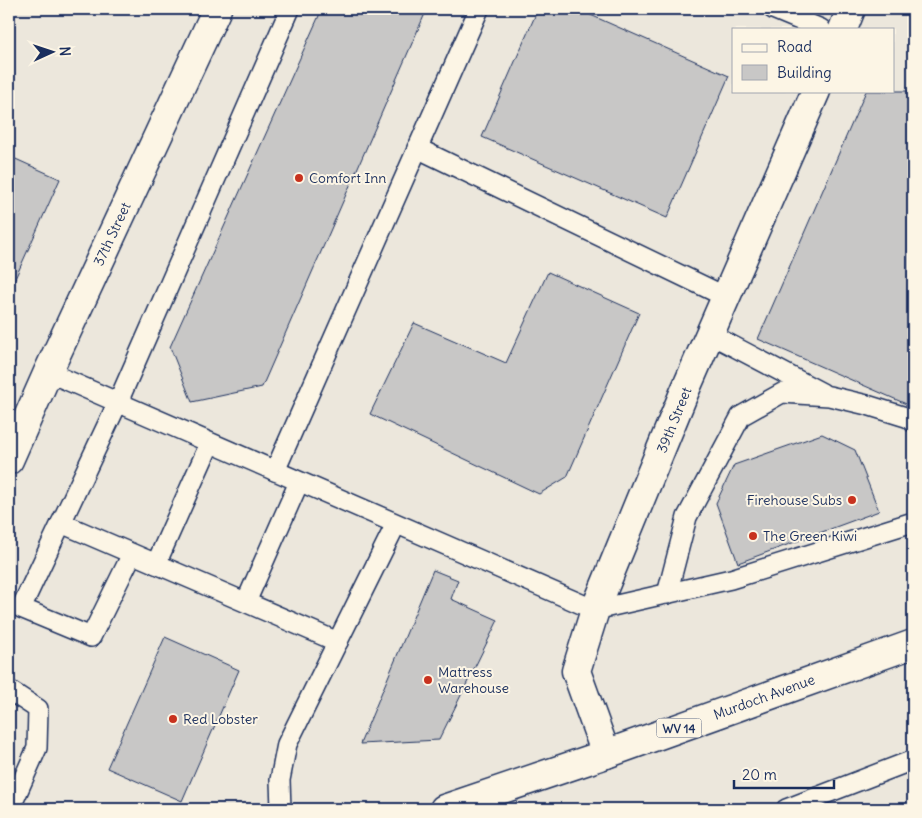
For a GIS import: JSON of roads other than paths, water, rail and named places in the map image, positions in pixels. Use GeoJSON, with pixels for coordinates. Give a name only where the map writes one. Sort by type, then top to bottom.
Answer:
{"type":"FeatureCollection","features":[{"type":"Feature","properties":{"kind":"street","name":"37th Street"},"geometry":{"type":"LineString","coordinates":[[9,460],[217,9]]}},
{"type":"Feature","properties":{"kind":"street"},"geometry":{"type":"LineString","coordinates":[[843,28],[851,9]]}},
{"type":"Feature","properties":{"kind":"street","name":"39th Street"},"geometry":{"type":"LineString","coordinates":[[606,754],[576,670],[595,610],[710,334],[816,92]]}},
{"type":"Feature","properties":{"kind":"street","name":"Murdoch Avenue"},"geometry":{"type":"LineString","coordinates":[[449,808],[913,644]]}},
{"type":"Feature","properties":{"kind":"lane"},"geometry":{"type":"LineString","coordinates":[[132,554],[90,637],[21,608],[118,402],[290,9]]}},
{"type":"Feature","properties":{"kind":"lane"},"geometry":{"type":"LineString","coordinates":[[275,471],[479,9]]}},
{"type":"Feature","properties":{"kind":"lane"},"geometry":{"type":"LineString","coordinates":[[773,9],[819,28]]}},
{"type":"Feature","properties":{"kind":"lane"},"geometry":{"type":"LineString","coordinates":[[418,148],[726,297]]}},
{"type":"Feature","properties":{"kind":"lane"},"geometry":{"type":"LineString","coordinates":[[710,334],[829,396]]}},
{"type":"Feature","properties":{"kind":"lane"},"geometry":{"type":"LineString","coordinates":[[48,372],[595,610],[731,579],[913,522]]}},
{"type":"Feature","properties":{"kind":"lane"},"geometry":{"type":"LineString","coordinates":[[667,594],[687,517],[741,416],[782,393],[829,396],[909,418],[913,422]]}},
{"type":"Feature","properties":{"kind":"lane"},"geometry":{"type":"LineString","coordinates":[[156,564],[210,443]]}},
{"type":"Feature","properties":{"kind":"lane"},"geometry":{"type":"LineString","coordinates":[[246,602],[299,482]]}},
{"type":"Feature","properties":{"kind":"lane"},"geometry":{"type":"LineString","coordinates":[[61,523],[338,642]]}},
{"type":"Feature","properties":{"kind":"lane"},"geometry":{"type":"LineString","coordinates":[[281,809],[280,780],[288,744],[396,524]]}},
{"type":"Feature","properties":{"kind":"lane"},"geometry":{"type":"LineString","coordinates":[[9,690],[38,709],[37,748],[10,809]]}},
{"type":"Feature","properties":{"kind":"lane"},"geometry":{"type":"LineString","coordinates":[[786,809],[913,760]]}},
{"type":"Feature","properties":{"kind":"place","name":"Comfort Inn"},"geometry":{"type":"Point","coordinates":[299,178]}},
{"type":"Feature","properties":{"kind":"place","name":"Firehouse Subs"},"geometry":{"type":"Point","coordinates":[852,500]}},
{"type":"Feature","properties":{"kind":"place","name":"The Green Kiwi"},"geometry":{"type":"Point","coordinates":[753,536]}},
{"type":"Feature","properties":{"kind":"place","name":"Mattress Warehouse"},"geometry":{"type":"Point","coordinates":[428,680]}},
{"type":"Feature","properties":{"kind":"place","name":"Red Lobster"},"geometry":{"type":"Point","coordinates":[173,719]}}]}
